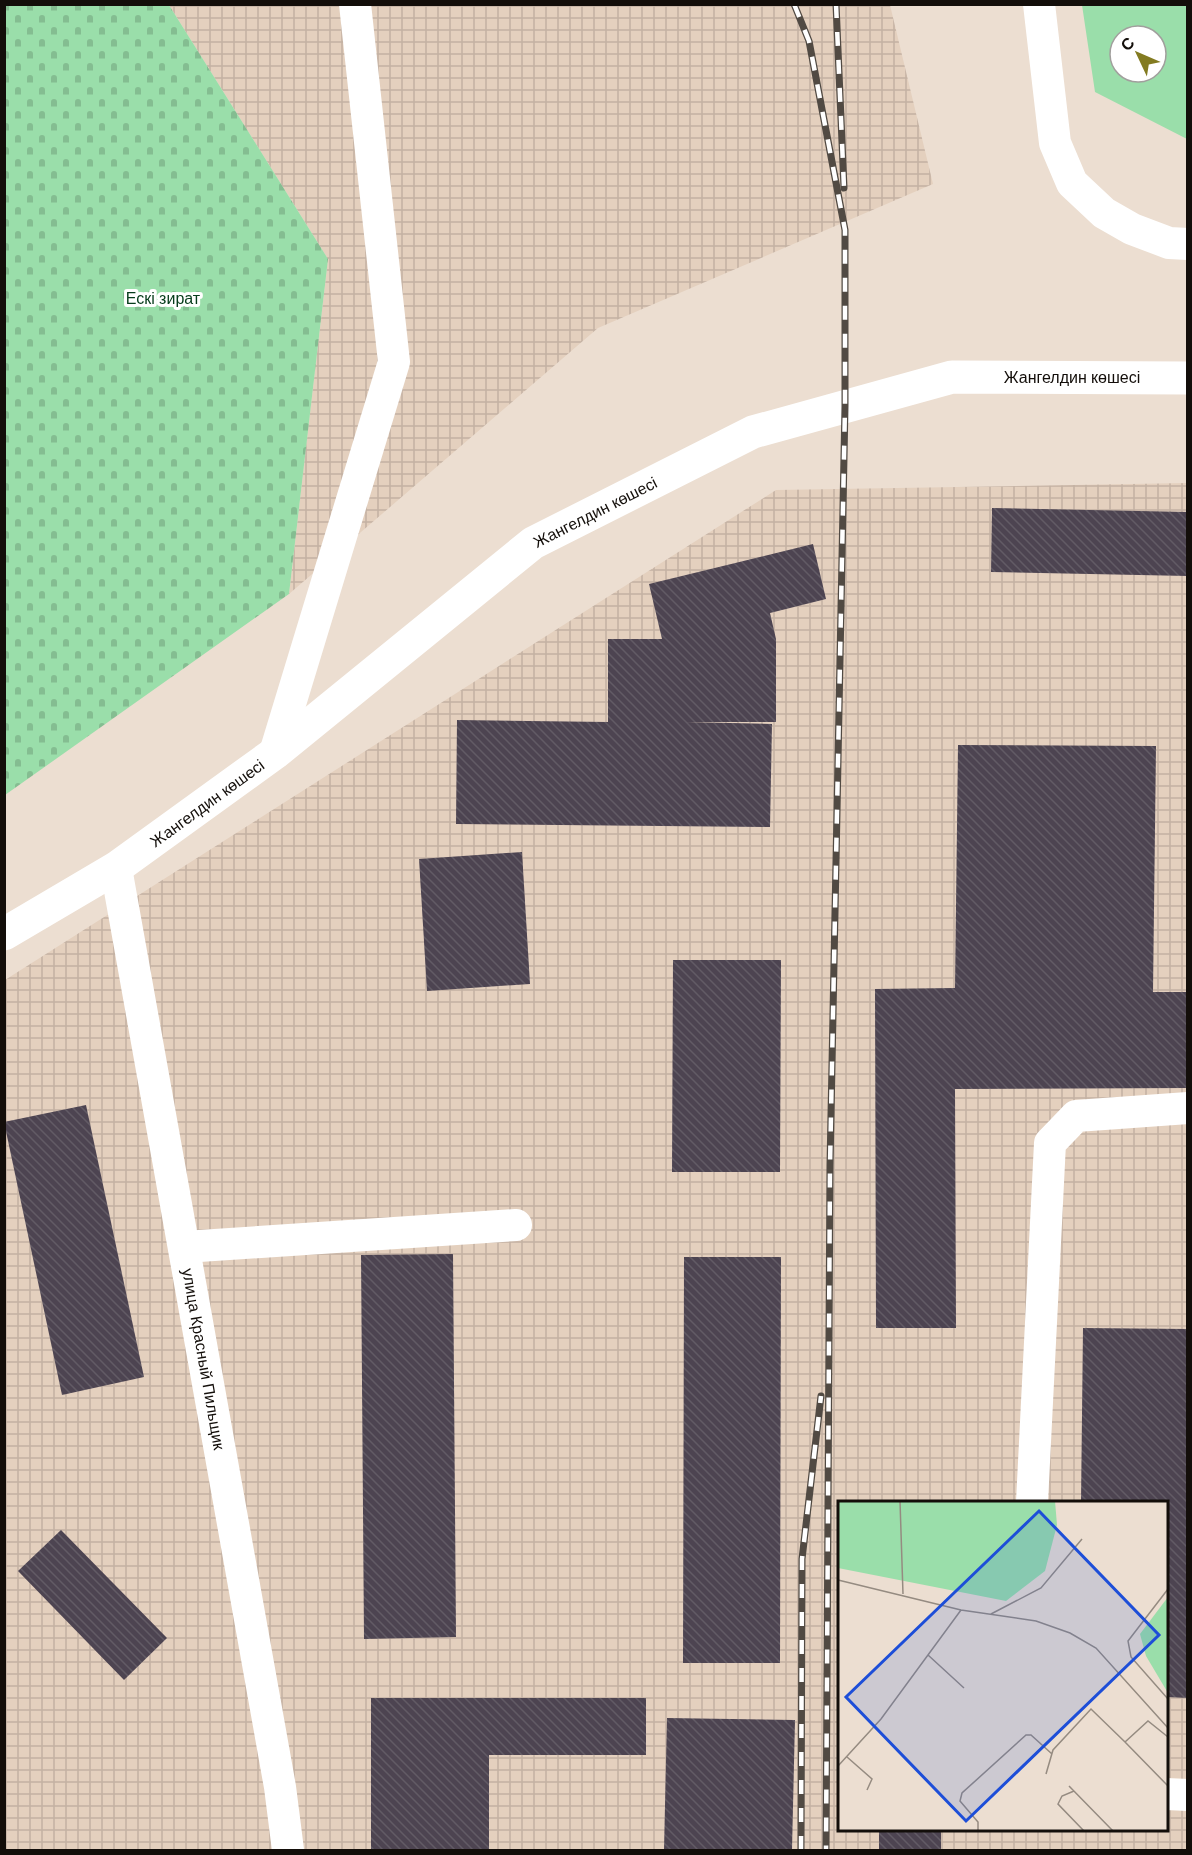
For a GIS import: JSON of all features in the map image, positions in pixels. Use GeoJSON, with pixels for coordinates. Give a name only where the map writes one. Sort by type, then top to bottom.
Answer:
{"type":"FeatureCollection","features":[{"type":"Feature","properties":{"kind":"highway","name":"Жангелдин көшесі"},"geometry":{"type":"LineString","coordinates":[[4,934],[116,868],[275,753],[533,543],[753,432],[952,377],[1188,378]]}},
{"type":"Feature","properties":{"kind":"street"},"geometry":{"type":"LineString","coordinates":[[275,753],[394,362],[355,4]]}},
{"type":"Feature","properties":{"kind":"street"},"geometry":{"type":"LineString","coordinates":[[1039,4],[1054,143],[1072,183],[1104,213],[1132,229],[1169,243],[1188,244]]}},
{"type":"Feature","properties":{"kind":"street","name":"улица Красный Пильщик"},"geometry":{"type":"LineString","coordinates":[[116,868],[280,1787],[288,1851]]}},
{"type":"Feature","properties":{"kind":"street"},"geometry":{"type":"LineString","coordinates":[[1032,1501],[1050,1143],[1076,1116],[1188,1107]]}},
{"type":"Feature","properties":{"kind":"street"},"geometry":{"type":"LineString","coordinates":[[184,1247],[516,1226]]}},
{"type":"Feature","properties":{"kind":"street"},"geometry":{"type":"LineString","coordinates":[[1168,1794],[1188,1795]]}},
{"type":"Feature","properties":{"kind":"shaded area"},"geometry":{"type":"Polygon","coordinates":[[[169,5],[890,5],[933,184],[598,328],[289,594],[328,259],[169,5]]]}},
{"type":"Feature","properties":{"kind":"shaded area"},"geometry":{"type":"Polygon","coordinates":[[[1187,483],[1187,1850],[5,1850],[5,980],[776,490],[1187,483]]]}},
{"type":"Feature","properties":{"kind":"green space","name":"Ескі зират"},"geometry":{"type":"Polygon","coordinates":[[[5,4],[169,5],[328,259],[289,594],[5,795],[5,4]]]}},
{"type":"Feature","properties":{"kind":"green space"},"geometry":{"type":"Polygon","coordinates":[[[1082,5],[1187,5],[1187,139],[1095,92],[1082,5]]]}},
{"type":"Feature","properties":{"kind":"building"},"geometry":{"type":"Polygon","coordinates":[[[992,508],[1188,512],[1188,576],[991,572],[992,508]]]}},
{"type":"Feature","properties":{"kind":"building"},"geometry":{"type":"Polygon","coordinates":[[[813,544],[826,599],[770,613],[776,639],[776,722],[686,722],[772,724],[770,827],[456,824],[457,720],[608,722],[608,639],[662,639],[649,584],[813,544]]]}},
{"type":"Feature","properties":{"kind":"building"},"geometry":{"type":"Polygon","coordinates":[[[958,745],[1156,746],[1153,992],[1188,992],[1188,1088],[955,1089],[956,1328],[876,1328],[875,989],[955,988],[958,745]]]}},
{"type":"Feature","properties":{"kind":"building"},"geometry":{"type":"Polygon","coordinates":[[[522,852],[530,984],[427,991],[419,859],[522,852]]]}},
{"type":"Feature","properties":{"kind":"building"},"geometry":{"type":"Polygon","coordinates":[[[673,960],[781,960],[780,1172],[672,1172],[673,960]]]}},
{"type":"Feature","properties":{"kind":"building"},"geometry":{"type":"Polygon","coordinates":[[[86,1105],[144,1377],[62,1395],[4,1122],[86,1105]]]}},
{"type":"Feature","properties":{"kind":"building"},"geometry":{"type":"Polygon","coordinates":[[[453,1254],[456,1637],[364,1639],[361,1255],[453,1254]]]}},
{"type":"Feature","properties":{"kind":"building"},"geometry":{"type":"Polygon","coordinates":[[[684,1257],[781,1257],[780,1663],[683,1663],[684,1257]]]}},
{"type":"Feature","properties":{"kind":"building"},"geometry":{"type":"Polygon","coordinates":[[[1083,1328],[1188,1329],[1188,1698],[1168,1697],[1168,1501],[1081,1501],[1083,1328]]]}},
{"type":"Feature","properties":{"kind":"building"},"geometry":{"type":"Polygon","coordinates":[[[61,1530],[167,1638],[124,1680],[18,1571],[61,1530]]]}},
{"type":"Feature","properties":{"kind":"building"},"geometry":{"type":"Polygon","coordinates":[[[371,1698],[646,1698],[646,1755],[489,1755],[489,1850],[371,1850],[371,1698]]]}},
{"type":"Feature","properties":{"kind":"building"},"geometry":{"type":"Polygon","coordinates":[[[667,1718],[795,1720],[792,1850],[664,1850],[667,1718]]]}},
{"type":"Feature","properties":{"kind":"building"},"geometry":{"type":"Polygon","coordinates":[[[879,1831],[941,1831],[941,1850],[879,1850],[879,1831]]]}},
{"type":"Feature","properties":{"kind":"railway"},"geometry":{"type":"LineString","coordinates":[[794,4],[809,41],[845,230],[845,406],[830,1166],[826,1850]]}},
{"type":"Feature","properties":{"kind":"railway"},"geometry":{"type":"LineString","coordinates":[[836,4],[844,188]]}},
{"type":"Feature","properties":{"kind":"railway"},"geometry":{"type":"LineString","coordinates":[[801,1850],[802,1559],[821,1396]]}}]}
